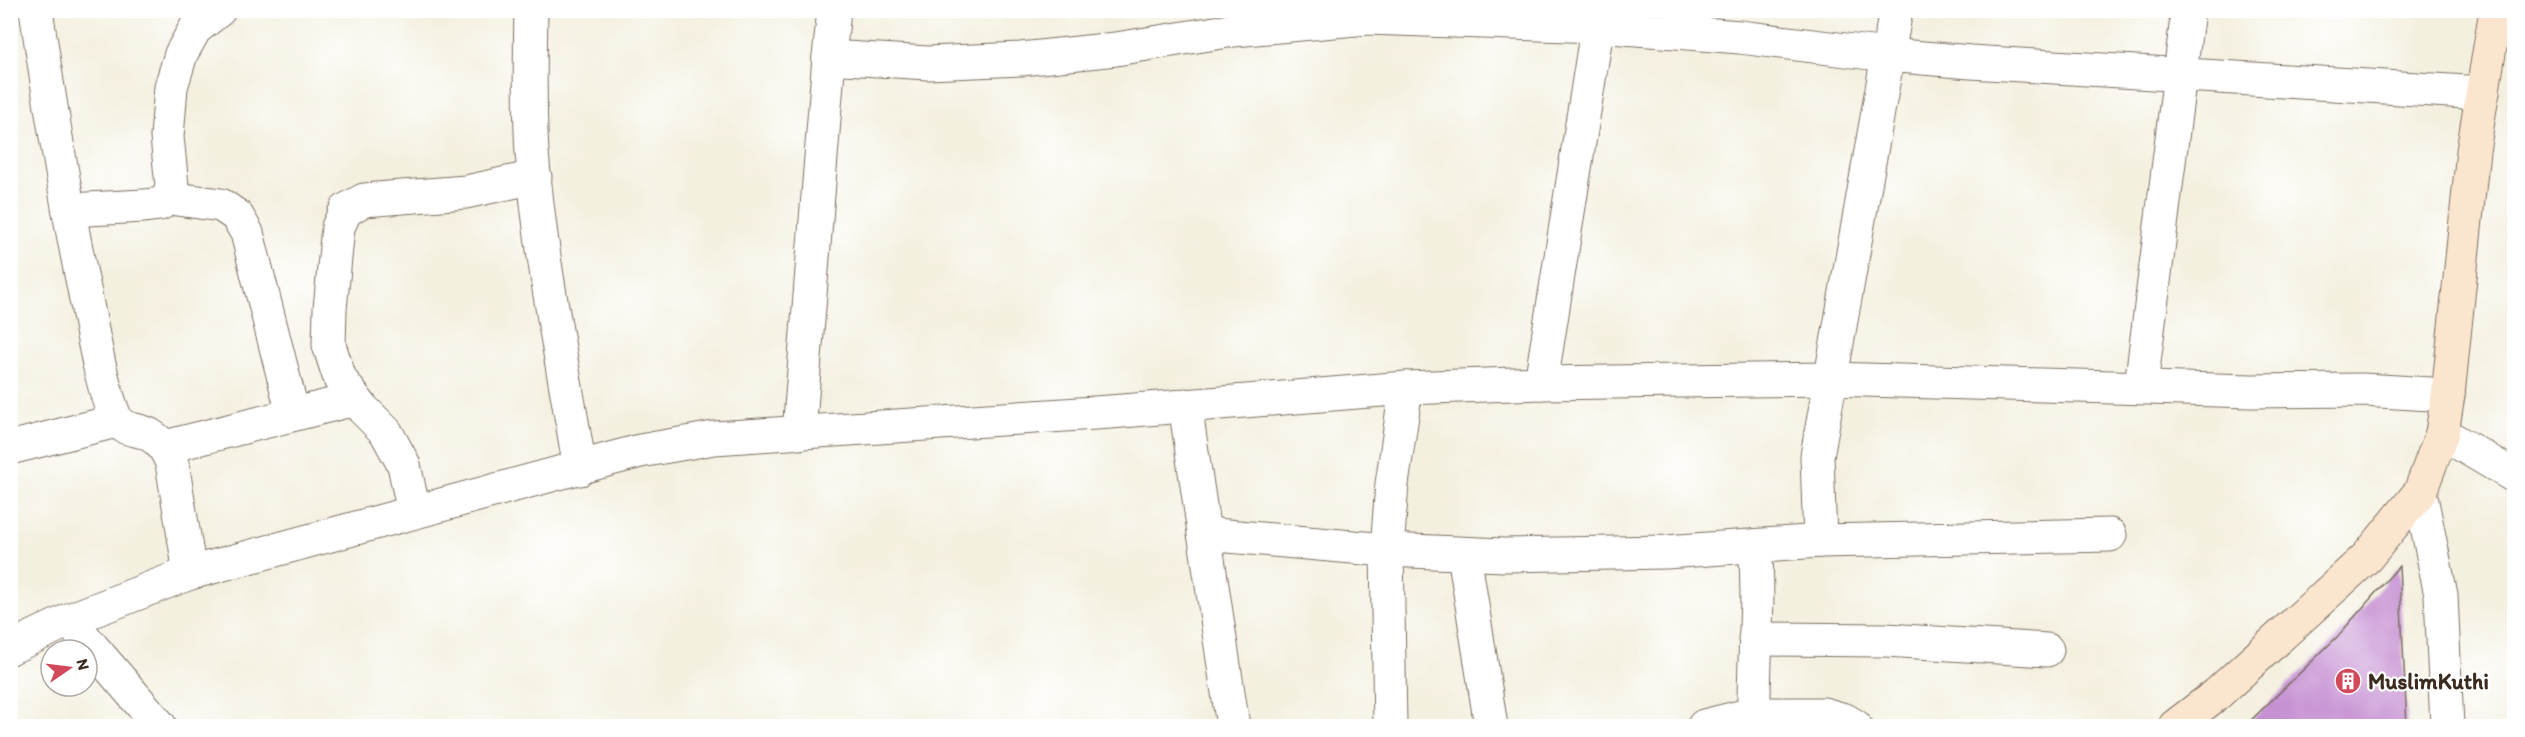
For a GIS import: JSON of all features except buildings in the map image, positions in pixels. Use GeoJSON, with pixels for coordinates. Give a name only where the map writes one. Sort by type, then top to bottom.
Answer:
{"type":"FeatureCollection","features":[{"type":"Feature","properties":{"kind":"main road"},"geometry":{"type":"LineString","coordinates":[[2175,726],[2217,694],[2367,557],[2420,492],[2442,433],[2448,395],[2473,151],[2496,10]]}},
{"type":"Feature","properties":{"kind":"street"},"geometry":{"type":"LineString","coordinates":[[36,10],[69,210],[95,343],[116,421],[129,429],[149,434],[165,447],[172,463],[190,573]]}},
{"type":"Feature","properties":{"kind":"street"},"geometry":{"type":"LineString","coordinates":[[69,210],[144,206],[160,204],[169,198],[172,186],[167,137],[171,87],[181,54],[195,29],[219,10]]}},
{"type":"Feature","properties":{"kind":"street"},"geometry":{"type":"LineString","coordinates":[[531,10],[530,78],[535,177],[543,249],[580,469]]}},
{"type":"Feature","properties":{"kind":"street"},"geometry":{"type":"LineString","coordinates":[[799,433],[834,10]]}},
{"type":"Feature","properties":{"kind":"street"},"geometry":{"type":"LineString","coordinates":[[1820,541],[1817,456],[1896,10]]}},
{"type":"Feature","properties":{"kind":"street"},"geometry":{"type":"LineString","coordinates":[[2141,386],[2188,10]]}},
{"type":"Feature","properties":{"kind":"street"},"geometry":{"type":"LineString","coordinates":[[829,57],[928,63],[1021,59],[1116,50],[1234,30],[1368,18],[1599,18],[1887,55],[1971,63],[2483,93]]}},
{"type":"Feature","properties":{"kind":"street"},"geometry":{"type":"LineString","coordinates":[[1540,383],[1599,18]]}},
{"type":"Feature","properties":{"kind":"street"},"geometry":{"type":"LineString","coordinates":[[414,512],[404,465],[386,432],[340,379],[329,345],[338,227],[346,210],[364,200],[466,192],[535,177]]}},
{"type":"Feature","properties":{"kind":"street"},"geometry":{"type":"LineString","coordinates":[[169,198],[221,206],[237,216],[247,233],[293,414]]}},
{"type":"Feature","properties":{"kind":"street"},"geometry":{"type":"LineString","coordinates":[[10,648],[69,620],[190,573],[640,451],[714,438],[1406,388],[1540,383],[1830,379],[2141,386],[2252,391],[2363,390],[2448,395]]}},
{"type":"Feature","properties":{"kind":"street"},"geometry":{"type":"LineString","coordinates":[[1390,726],[1387,550],[1392,484],[1406,388]]}},
{"type":"Feature","properties":{"kind":"street"},"geometry":{"type":"LineString","coordinates":[[165,447],[355,399]]}},
{"type":"Feature","properties":{"kind":"street"},"geometry":{"type":"LineString","coordinates":[[1185,405],[1233,726]]}},
{"type":"Feature","properties":{"kind":"street"},"geometry":{"type":"LineString","coordinates":[[10,448],[116,421]]}},
{"type":"Feature","properties":{"kind":"street"},"geometry":{"type":"LineString","coordinates":[[2442,433],[2514,476]]}},
{"type":"Feature","properties":{"kind":"street"},"geometry":{"type":"LineString","coordinates":[[2420,492],[2441,595],[2447,726]]}},
{"type":"Feature","properties":{"kind":"street"},"geometry":{"type":"LineString","coordinates":[[1204,534],[1387,550],[1504,555],[1643,552],[1820,541],[2110,535]]}},
{"type":"Feature","properties":{"kind":"street"},"geometry":{"type":"LineString","coordinates":[[1752,720],[1758,597],[1756,546]]}},
{"type":"Feature","properties":{"kind":"street"},"geometry":{"type":"LineString","coordinates":[[1464,554],[1491,726]]}},
{"type":"Feature","properties":{"kind":"street"},"geometry":{"type":"LineString","coordinates":[[69,620],[160,726]]}},
{"type":"Feature","properties":{"kind":"street"},"geometry":{"type":"LineString","coordinates":[[1755,639],[1886,640],[2047,650]]}},
{"type":"Feature","properties":{"kind":"street"},"geometry":{"type":"LineString","coordinates":[[1704,726],[1824,714],[1845,720],[1855,726]]}},
{"type":"Feature","properties":{"kind":"place","name":"MuslimKuthi"},"geometry":{"type":"Point","coordinates":[2348,681]}}]}
